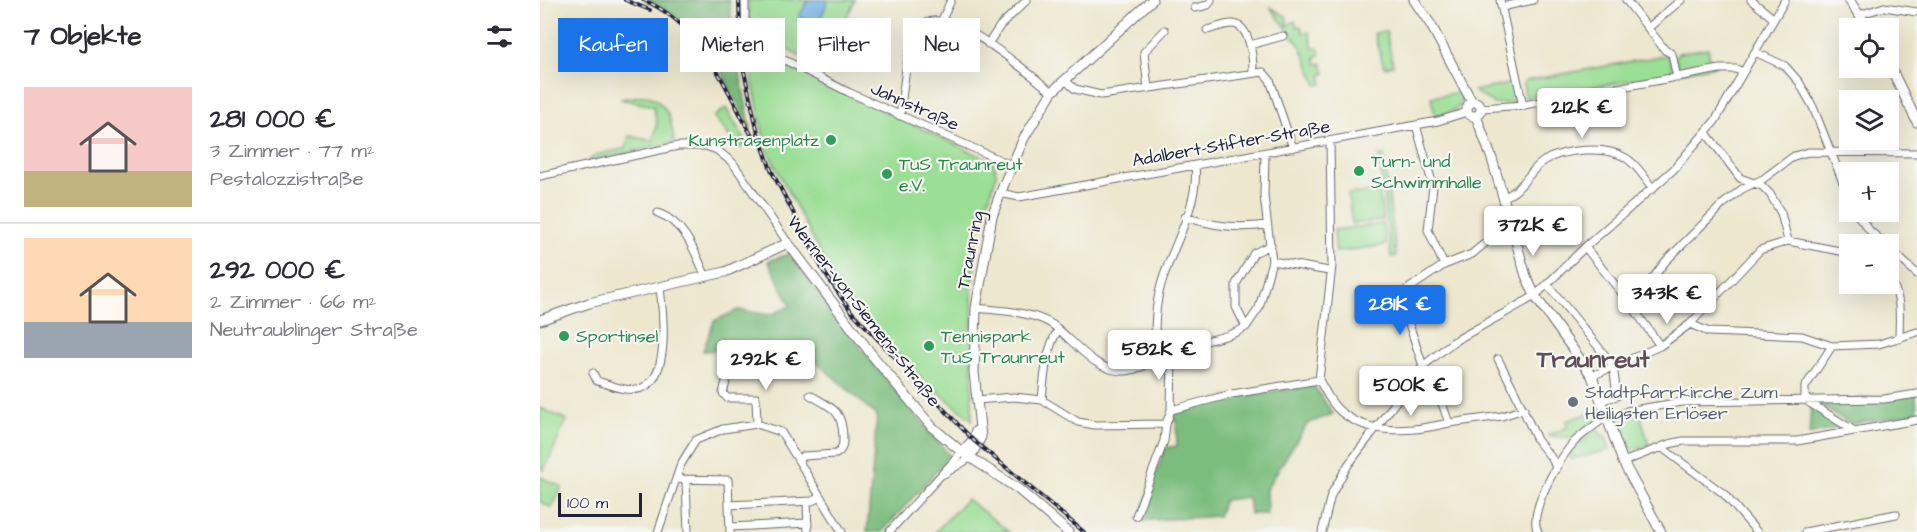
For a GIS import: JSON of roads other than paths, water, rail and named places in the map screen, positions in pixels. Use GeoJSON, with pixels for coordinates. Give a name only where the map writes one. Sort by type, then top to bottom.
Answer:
{"type":"FeatureCollection","features":[{"type":"Feature","properties":{"kind":"street","name":"Jahnstraße"},"geometry":{"type":"LineString","coordinates":[[745,0],[745,27],[748,42],[900,116],[1011,165]]}},
{"type":"Feature","properties":{"kind":"street"},"geometry":{"type":"LineString","coordinates":[[943,18],[951,0]]}},
{"type":"Feature","properties":{"kind":"street"},"geometry":{"type":"LineString","coordinates":[[988,44],[1000,26],[1027,0]]}},
{"type":"Feature","properties":{"kind":"street","name":"Traunring"},"geometry":{"type":"LineString","coordinates":[[966,455],[981,437],[976,399],[974,337],[976,308],[992,216],[1011,165],[1052,92],[1152,0]]}},
{"type":"Feature","properties":{"kind":"street"},"geometry":{"type":"LineString","coordinates":[[1196,8],[1206,6],[1211,0]]}},
{"type":"Feature","properties":{"kind":"street"},"geometry":{"type":"LineString","coordinates":[[1414,0],[1437,34],[1472,102],[1478,102],[1475,112],[1523,268],[1535,296],[1592,376],[1608,415],[1623,462],[1661,532]]}},
{"type":"Feature","properties":{"kind":"street"},"geometry":{"type":"LineString","coordinates":[[1523,106],[1501,4],[1533,0]]}},
{"type":"Feature","properties":{"kind":"street"},"geometry":{"type":"LineString","coordinates":[[1626,0],[1665,50],[1672,54],[1677,78]]}},
{"type":"Feature","properties":{"kind":"street"},"geometry":{"type":"LineString","coordinates":[[1648,28],[1681,0]]}},
{"type":"Feature","properties":{"kind":"street"},"geometry":{"type":"LineString","coordinates":[[1751,0],[1774,19]]}},
{"type":"Feature","properties":{"kind":"street"},"geometry":{"type":"LineString","coordinates":[[1322,532],[1331,495],[1348,465],[1374,428],[1424,366],[1454,342],[1535,296],[1585,247],[1653,189],[1707,134],[1785,0]]}},
{"type":"Feature","properties":{"kind":"street"},"geometry":{"type":"LineString","coordinates":[[1849,0],[1861,18]]}},
{"type":"Feature","properties":{"kind":"street"},"geometry":{"type":"LineString","coordinates":[[1859,15],[1884,7],[1917,12]]}},
{"type":"Feature","properties":{"kind":"street"},"geometry":{"type":"LineString","coordinates":[[1207,30],[1232,24],[1238,26],[1250,45],[1253,71]]}},
{"type":"Feature","properties":{"kind":"street"},"geometry":{"type":"LineString","coordinates":[[1148,89],[1144,52],[1165,30]]}},
{"type":"Feature","properties":{"kind":"street"},"geometry":{"type":"LineString","coordinates":[[1250,45],[1283,36]]}},
{"type":"Feature","properties":{"kind":"street"},"geometry":{"type":"LineString","coordinates":[[980,39],[1052,92]]}},
{"type":"Feature","properties":{"kind":"street"},"geometry":{"type":"LineString","coordinates":[[1755,52],[1785,66],[1799,82],[1813,107],[1839,175]]}},
{"type":"Feature","properties":{"kind":"street","name":"Adalbert-Stifter-Straße"},"geometry":{"type":"LineString","coordinates":[[1000,193],[1019,197],[1293,148],[1475,112],[1523,106],[1730,68],[1743,72]]}},
{"type":"Feature","properties":{"kind":"street"},"geometry":{"type":"LineString","coordinates":[[1065,80],[1075,89],[1096,95],[1148,89],[1253,71],[1263,72],[1270,80],[1293,148]]}},
{"type":"Feature","properties":{"kind":"street"},"geometry":{"type":"LineString","coordinates":[[900,116],[907,72]]}},
{"type":"Feature","properties":{"kind":"street"},"geometry":{"type":"LineString","coordinates":[[1896,78],[1917,122]]}},
{"type":"Feature","properties":{"kind":"street"},"geometry":{"type":"LineString","coordinates":[[1416,125],[1433,186],[1428,230],[1444,265]]}},
{"type":"Feature","properties":{"kind":"street"},"geometry":{"type":"LineString","coordinates":[[1707,134],[1740,178],[1762,186],[1770,194],[1780,213],[1788,242]]}},
{"type":"Feature","properties":{"kind":"street"},"geometry":{"type":"LineString","coordinates":[[1330,141],[1332,266],[1329,271],[1319,380],[1340,411],[1374,428],[1413,429],[1502,416],[1524,409]]}},
{"type":"Feature","properties":{"kind":"street","name":"Werner-von-Siemens-Straße"},"geometry":{"type":"LineString","coordinates":[[540,177],[686,145],[717,150],[733,163],[788,243],[872,355],[932,427],[966,455],[1018,489],[1068,532]]}},
{"type":"Feature","properties":{"kind":"street"},"geometry":{"type":"LineString","coordinates":[[1503,197],[1519,188],[1545,160],[1579,152],[1613,152],[1624,157],[1653,189]]}},
{"type":"Feature","properties":{"kind":"street"},"geometry":{"type":"LineString","coordinates":[[1632,306],[1665,262],[1692,234],[1742,189],[1754,184],[1794,156],[1808,152],[1917,153]]}},
{"type":"Feature","properties":{"kind":"street"},"geometry":{"type":"LineString","coordinates":[[976,308],[1035,317],[1058,330],[1081,351],[1110,369],[1128,371],[1172,351],[1235,334],[1246,327],[1259,308],[1272,261],[1264,196],[1265,153]]}},
{"type":"Feature","properties":{"kind":"street"},"geometry":{"type":"LineString","coordinates":[[1155,359],[1154,324],[1160,286],[1192,196],[1195,165]]}},
{"type":"Feature","properties":{"kind":"street"},"geometry":{"type":"LineString","coordinates":[[658,213],[672,219],[683,233],[706,278]]}},
{"type":"Feature","properties":{"kind":"street"},"geometry":{"type":"LineString","coordinates":[[1185,217],[1214,226],[1240,229],[1268,225]]}},
{"type":"Feature","properties":{"kind":"street"},"geometry":{"type":"LineString","coordinates":[[1864,222],[1875,234]]}},
{"type":"Feature","properties":{"kind":"street"},"geometry":{"type":"LineString","coordinates":[[1424,366],[1400,297],[1405,290],[1444,265],[1472,254],[1490,239],[1510,227]]}},
{"type":"Feature","properties":{"kind":"street"},"geometry":{"type":"LineString","coordinates":[[1592,376],[1660,346],[1690,324],[1761,250],[1788,242],[1839,251]]}},
{"type":"Feature","properties":{"kind":"street"},"geometry":{"type":"LineString","coordinates":[[540,320],[589,303],[706,278],[746,264],[788,243]]}},
{"type":"Feature","properties":{"kind":"street"},"geometry":{"type":"LineString","coordinates":[[1246,327],[1236,307],[1236,284],[1254,253],[1271,246]]}},
{"type":"Feature","properties":{"kind":"street"},"geometry":{"type":"LineString","coordinates":[[1585,247],[1632,306],[1660,346]]}},
{"type":"Feature","properties":{"kind":"street"},"geometry":{"type":"LineString","coordinates":[[1899,257],[1917,274]]}},
{"type":"Feature","properties":{"kind":"street"},"geometry":{"type":"LineString","coordinates":[[1272,261],[1329,271]]}},
{"type":"Feature","properties":{"kind":"street"},"geometry":{"type":"LineString","coordinates":[[1548,285],[1584,324],[1613,365],[1617,396],[1602,400]]}},
{"type":"Feature","properties":{"kind":"street"},"geometry":{"type":"LineString","coordinates":[[593,373],[597,381],[624,389],[642,388],[654,380],[662,352],[664,323],[660,288]]}},
{"type":"Feature","properties":{"kind":"street"},"geometry":{"type":"LineString","coordinates":[[1896,294],[1899,305],[1899,339]]}},
{"type":"Feature","properties":{"kind":"street"},"geometry":{"type":"LineString","coordinates":[[1690,324],[1709,332],[1802,336],[1832,346],[1879,344],[1917,332]]}},
{"type":"Feature","properties":{"kind":"street"},"geometry":{"type":"LineString","coordinates":[[1042,400],[1044,376],[1053,338],[1058,330]]}},
{"type":"Feature","properties":{"kind":"street"},"geometry":{"type":"LineString","coordinates":[[1805,400],[1805,387],[1832,346]]}},
{"type":"Feature","properties":{"kind":"street"},"geometry":{"type":"LineString","coordinates":[[1137,516],[1164,441],[1171,410],[1172,351]]}},
{"type":"Feature","properties":{"kind":"street"},"geometry":{"type":"LineString","coordinates":[[1498,359],[1537,440],[1553,460],[1556,469]]}},
{"type":"Feature","properties":{"kind":"street"},"geometry":{"type":"LineString","coordinates":[[727,378],[723,393],[727,398],[756,398],[758,424]]}},
{"type":"Feature","properties":{"kind":"street"},"geometry":{"type":"LineString","coordinates":[[1433,378],[1449,423]]}},
{"type":"Feature","properties":{"kind":"street"},"geometry":{"type":"LineString","coordinates":[[1171,410],[1232,394],[1319,380]]}},
{"type":"Feature","properties":{"kind":"street"},"geometry":{"type":"LineString","coordinates":[[1627,411],[1682,402],[1884,399],[1917,394]]}},
{"type":"Feature","properties":{"kind":"street"},"geometry":{"type":"LineString","coordinates":[[798,460],[804,456],[837,454],[843,446],[843,421],[837,411],[810,395]]}},
{"type":"Feature","properties":{"kind":"street"},"geometry":{"type":"LineString","coordinates":[[976,399],[1014,397],[1042,400],[1078,422],[1166,424]]}},
{"type":"Feature","properties":{"kind":"street"},"geometry":{"type":"LineString","coordinates":[[1805,400],[1853,430]]}},
{"type":"Feature","properties":{"kind":"street"},"geometry":{"type":"LineString","coordinates":[[1538,532],[1535,517],[1556,469],[1576,441],[1608,415]]}},
{"type":"Feature","properties":{"kind":"street"},"geometry":{"type":"LineString","coordinates":[[1623,462],[1661,447],[1696,441],[1797,441],[1917,420]]}},
{"type":"Feature","properties":{"kind":"street"},"geometry":{"type":"LineString","coordinates":[[657,532],[688,449],[696,440],[723,429],[758,424],[781,432],[842,532]]}},
{"type":"Feature","properties":{"kind":"street"},"geometry":{"type":"LineString","coordinates":[[1661,447],[1724,494],[1757,532]]}},
{"type":"Feature","properties":{"kind":"street"},"geometry":{"type":"LineString","coordinates":[[889,532],[942,475],[966,455]]}},
{"type":"Feature","properties":{"kind":"street"},"geometry":{"type":"LineString","coordinates":[[677,479],[686,481],[728,480],[730,529],[808,523]]}},
{"type":"Feature","properties":{"kind":"street"},"geometry":{"type":"LineString","coordinates":[[686,481],[688,532]]}},
{"type":"Feature","properties":{"kind":"street"},"geometry":{"type":"LineString","coordinates":[[729,505],[807,502],[820,497]]}},
{"type":"Feature","properties":{"kind":"street"},"geometry":{"type":"LineString","coordinates":[[807,502],[808,532]]}},
{"type":"Feature","properties":{"kind":"street"},"geometry":{"type":"LineString","coordinates":[[1805,532],[1896,514]]}},
{"type":"Feature","properties":{"kind":"water"},"geometry":{"type":"Polygon","coordinates":[[[808,0],[828,0],[821,18],[799,17],[808,0]]]}},
{"type":"Feature","properties":{"kind":"railway"},"geometry":{"type":"LineString","coordinates":[[625,0],[650,10]]}},
{"type":"Feature","properties":{"kind":"railway"},"geometry":{"type":"LineString","coordinates":[[643,0],[681,24],[696,40],[721,78],[753,138]]}},
{"type":"Feature","properties":{"kind":"railway"},"geometry":{"type":"LineString","coordinates":[[739,0],[741,58],[758,133],[771,170],[824,272],[851,311],[973,440],[1084,532]]}},
{"type":"Feature","properties":{"kind":"place","name":"Kunstrasenplatz"},"geometry":{"type":"Point","coordinates":[831,140]}},
{"type":"Feature","properties":{"kind":"place","name":"Turn- und Schwimmhalle"},"geometry":{"type":"Point","coordinates":[1359,171]}},
{"type":"Feature","properties":{"kind":"place","name":"TuS Traunreut e.V."},"geometry":{"type":"Point","coordinates":[887,174]}},
{"type":"Feature","properties":{"kind":"place","name":"Sportinsel"},"geometry":{"type":"Point","coordinates":[564,336]}},
{"type":"Feature","properties":{"kind":"place","name":"Tennispark TuS Traunreut"},"geometry":{"type":"Point","coordinates":[929,346]}},
{"type":"Feature","properties":{"kind":"place","name":"Stadtpfarrkirche Zum Heiligsten Erlöser"},"geometry":{"type":"Point","coordinates":[1573,402]}},
{"type":"Feature","properties":{"kind":"district","name":"Traunreut"},"geometry":{"type":"Point","coordinates":[1593,359]}}]}
